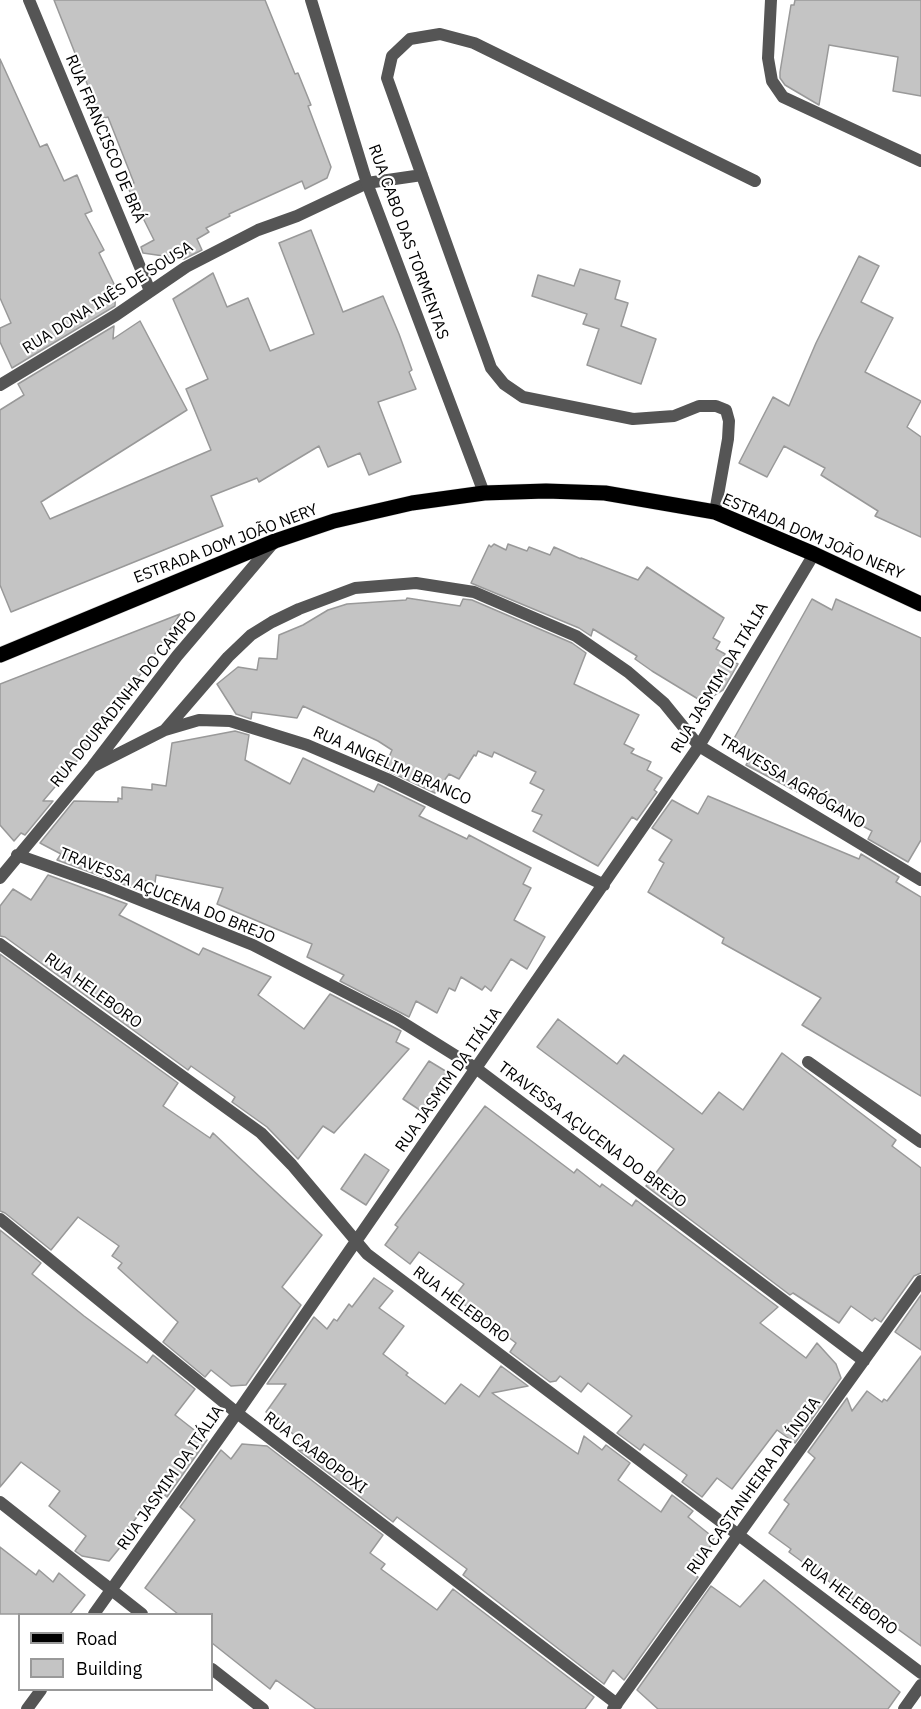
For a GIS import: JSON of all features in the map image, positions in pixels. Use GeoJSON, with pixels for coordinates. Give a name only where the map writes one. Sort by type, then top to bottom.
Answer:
{"type":"FeatureCollection","features":[{"type":"Feature","properties":{"kind":"main road","name":"ESTRADA DOM JOÃO NERY"},"geometry":{"type":"LineString","coordinates":[[0,655],[275,542],[334,521],[412,503],[484,493],[546,490],[605,493],[715,513],[814,554],[921,604]]}},
{"type":"Feature","properties":{"kind":"street","name":"RUA FRANCISCO DE BRÁ"},"geometry":{"type":"LineString","coordinates":[[29,0],[150,291]]}},
{"type":"Feature","properties":{"kind":"street","name":"RUA CABO DAS TORMENTAS"},"geometry":{"type":"LineString","coordinates":[[311,0],[367,183],[484,493]]}},
{"type":"Feature","properties":{"kind":"street"},"geometry":{"type":"LineString","coordinates":[[771,0],[768,58],[772,81],[783,97],[921,161]]}},
{"type":"Feature","properties":{"kind":"street"},"geometry":{"type":"LineString","coordinates":[[715,513],[728,439],[729,421],[726,410],[716,406],[699,406],[674,416],[633,419],[523,397],[504,384],[491,368],[387,78],[392,56],[410,39],[440,34],[474,43],[755,181]]}},
{"type":"Feature","properties":{"kind":"street","name":"RUA DONA INÊS DE SOUSA"},"geometry":{"type":"LineString","coordinates":[[0,385],[116,315],[196,261],[258,230],[297,216],[367,183],[422,175]]}},
{"type":"Feature","properties":{"kind":"street","name":"RUA DOURADINHA DO CAMPO"},"geometry":{"type":"LineString","coordinates":[[0,878],[92,767],[177,656],[275,542]]}},
{"type":"Feature","properties":{"kind":"street","name":"RUA JASMIM DA ITÁLIA"},"geometry":{"type":"LineString","coordinates":[[95,1613],[477,1069],[699,746],[814,554]]}},
{"type":"Feature","properties":{"kind":"street","name":"TRAVESSA AGRÓGANO"},"geometry":{"type":"LineString","coordinates":[[165,730],[228,657],[251,635],[272,621],[355,588],[416,583],[474,592],[576,636],[628,672],[664,703],[699,746],[921,880]]}},
{"type":"Feature","properties":{"kind":"street","name":"RUA ANGELIM BRANCO"},"geometry":{"type":"LineString","coordinates":[[92,767],[165,730],[199,720],[230,721],[308,745],[387,779],[604,885]]}},
{"type":"Feature","properties":{"kind":"street","name":"TRAVESSA AÇUCENA DO BREJO"},"geometry":{"type":"LineString","coordinates":[[17,855],[105,886],[253,945],[397,1019],[477,1069],[864,1361]]}},
{"type":"Feature","properties":{"kind":"street","name":"RUA HELEBORO"},"geometry":{"type":"LineString","coordinates":[[0,944],[261,1133],[292,1165],[367,1254],[921,1673]]}},
{"type":"Feature","properties":{"kind":"street"},"geometry":{"type":"LineString","coordinates":[[808,1062],[921,1142]]}},
{"type":"Feature","properties":{"kind":"street","name":"RUA CAABOPOXI"},"geometry":{"type":"LineString","coordinates":[[0,1219],[237,1413],[615,1707]]}},
{"type":"Feature","properties":{"kind":"street","name":"RUA CASTANHEIRA DA ÍNDIA"},"geometry":{"type":"LineString","coordinates":[[615,1707],[921,1281]]}},
{"type":"Feature","properties":{"kind":"street"},"geometry":{"type":"LineString","coordinates":[[0,1502],[141,1613]]}},
{"type":"Feature","properties":{"kind":"street"},"geometry":{"type":"LineString","coordinates":[[213,1670],[263,1709]]}},
{"type":"Feature","properties":{"kind":"street"},"geometry":{"type":"LineString","coordinates":[[904,1709],[921,1685]]}},
{"type":"Feature","properties":{"kind":"street"},"geometry":{"type":"LineString","coordinates":[[27,1709],[40,1691]]}},
{"type":"Feature","properties":{"kind":"building"},"geometry":{"type":"Polygon","coordinates":[[[54,0],[265,0],[295,74],[298,73],[311,105],[308,106],[331,167],[327,178],[305,189],[302,181],[229,214],[230,216],[206,228],[209,232],[197,239],[202,250],[184,259],[143,253],[141,247],[154,240],[127,186],[134,183],[108,117],[101,119],[54,0]]]}},
{"type":"Feature","properties":{"kind":"building"},"geometry":{"type":"Polygon","coordinates":[[[795,0],[921,0],[921,96],[893,91],[898,57],[829,45],[819,105],[785,85],[780,78],[780,72],[791,5],[794,5],[795,0]]]}},
{"type":"Feature","properties":{"kind":"building"},"geometry":{"type":"Polygon","coordinates":[[[0,59],[40,147],[47,144],[64,181],[77,175],[92,211],[85,214],[104,250],[99,253],[116,288],[115,306],[12,368],[0,342],[0,328],[11,323],[0,298],[0,59]]]}},
{"type":"Feature","properties":{"kind":"building"},"geometry":{"type":"Polygon","coordinates":[[[311,230],[343,312],[383,296],[399,334],[416,389],[378,402],[401,462],[369,475],[360,453],[328,467],[319,446],[259,482],[257,478],[211,496],[223,526],[11,612],[0,585],[0,410],[24,395],[18,384],[114,326],[113,339],[140,321],[187,410],[41,502],[50,519],[211,450],[186,389],[208,379],[173,299],[213,273],[227,307],[248,298],[270,351],[314,334],[279,243],[311,230]]]}},
{"type":"Feature","properties":{"kind":"building"},"geometry":{"type":"Polygon","coordinates":[[[859,256],[879,266],[861,302],[893,318],[865,372],[921,401],[907,427],[921,437],[921,537],[875,516],[878,511],[821,475],[825,468],[784,446],[767,477],[739,463],[773,397],[789,406],[816,343],[859,256]]]}},
{"type":"Feature","properties":{"kind":"building"},"geometry":{"type":"Polygon","coordinates":[[[580,269],[620,281],[615,299],[628,303],[621,326],[656,339],[641,384],[587,365],[599,329],[583,324],[587,314],[532,296],[538,275],[574,286],[580,269]]]}},
{"type":"Feature","properties":{"kind":"building"},"geometry":{"type":"Polygon","coordinates":[[[494,544],[506,550],[508,544],[527,551],[529,547],[550,555],[554,547],[638,580],[647,567],[724,618],[713,638],[720,642],[716,649],[738,664],[723,690],[703,702],[652,671],[635,659],[637,656],[593,629],[591,636],[579,628],[471,583],[489,545],[491,547],[494,544]]]}},
{"type":"Feature","properties":{"kind":"building"},"geometry":{"type":"Polygon","coordinates":[[[407,598],[460,606],[463,599],[472,600],[572,643],[586,653],[574,684],[639,715],[624,744],[634,749],[631,753],[651,762],[647,770],[662,778],[654,790],[657,792],[637,820],[632,817],[598,866],[533,831],[542,815],[532,811],[544,790],[530,783],[536,772],[494,752],[492,757],[478,751],[459,779],[449,774],[435,793],[384,769],[392,750],[378,741],[303,706],[297,718],[252,712],[251,719],[236,714],[217,684],[238,667],[257,670],[259,658],[277,659],[279,635],[303,625],[328,610],[347,604],[406,600],[407,598]]]}},
{"type":"Feature","properties":{"kind":"building"},"geometry":{"type":"Polygon","coordinates":[[[812,599],[832,610],[836,599],[921,638],[921,840],[908,862],[868,839],[872,831],[746,765],[753,753],[732,742],[812,599]]]}},
{"type":"Feature","properties":{"kind":"building"},"geometry":{"type":"Polygon","coordinates":[[[180,614],[146,668],[101,720],[103,722],[89,739],[93,742],[43,801],[53,801],[25,835],[21,833],[14,841],[0,825],[0,684],[180,614]]]}},
{"type":"Feature","properties":{"kind":"building"},"geometry":{"type":"Polygon","coordinates":[[[235,731],[249,735],[245,760],[290,784],[303,758],[374,792],[378,784],[425,807],[419,816],[467,839],[469,835],[531,868],[523,884],[531,888],[514,920],[545,937],[527,969],[511,959],[491,991],[485,986],[482,990],[461,977],[455,991],[449,988],[437,1013],[416,1001],[409,1017],[340,981],[344,975],[307,957],[312,944],[217,904],[223,888],[156,875],[155,883],[142,880],[136,889],[57,860],[61,854],[40,843],[74,801],[118,802],[118,798],[122,799],[122,787],[152,790],[152,784],[166,786],[172,743],[235,731]]]}},
{"type":"Feature","properties":{"kind":"building"},"geometry":{"type":"Polygon","coordinates":[[[708,796],[859,859],[861,854],[899,877],[896,882],[921,897],[921,1096],[802,1025],[821,998],[722,943],[724,938],[648,892],[664,863],[659,860],[672,840],[652,828],[672,800],[698,814],[708,796]]]}},
{"type":"Feature","properties":{"kind":"building"},"geometry":{"type":"Polygon","coordinates":[[[48,875],[127,904],[119,915],[199,955],[203,948],[271,977],[258,995],[304,1029],[330,994],[401,1031],[396,1042],[409,1049],[334,1133],[323,1126],[298,1159],[267,1127],[232,1102],[235,1097],[191,1066],[188,1070],[5,937],[0,936],[0,906],[13,889],[31,900],[48,875]]]}},
{"type":"Feature","properties":{"kind":"building"},"geometry":{"type":"Polygon","coordinates":[[[0,954],[178,1083],[163,1106],[210,1138],[213,1133],[322,1235],[282,1287],[301,1305],[246,1385],[231,1386],[211,1370],[205,1377],[163,1342],[178,1322],[118,1268],[122,1263],[112,1256],[119,1246],[78,1217],[51,1250],[0,1211],[0,954]]]}},
{"type":"Feature","properties":{"kind":"building"},"geometry":{"type":"Polygon","coordinates":[[[558,1019],[617,1064],[624,1055],[702,1114],[719,1092],[743,1110],[782,1053],[896,1140],[892,1146],[921,1168],[921,1273],[914,1276],[881,1322],[875,1318],[872,1321],[851,1306],[839,1323],[793,1293],[790,1295],[646,1186],[674,1149],[537,1047],[558,1019]]]}},
{"type":"Feature","properties":{"kind":"building"},"geometry":{"type":"Polygon","coordinates":[[[429,1061],[452,1075],[426,1114],[403,1099],[429,1061]]]}},
{"type":"Feature","properties":{"kind":"building"},"geometry":{"type":"Polygon","coordinates":[[[485,1106],[574,1173],[577,1169],[600,1187],[602,1184],[632,1206],[636,1200],[778,1307],[760,1323],[806,1358],[817,1343],[836,1364],[841,1378],[795,1443],[777,1430],[732,1489],[717,1478],[702,1497],[682,1482],[687,1475],[644,1444],[640,1450],[617,1433],[632,1416],[588,1383],[581,1392],[560,1376],[556,1381],[550,1382],[510,1352],[516,1343],[454,1297],[464,1284],[419,1252],[410,1264],[385,1245],[398,1227],[395,1225],[485,1106]]]}},
{"type":"Feature","properties":{"kind":"building"},"geometry":{"type":"Polygon","coordinates":[[[365,1154],[389,1170],[366,1205],[341,1189],[365,1154]]]}},
{"type":"Feature","properties":{"kind":"building"},"geometry":{"type":"Polygon","coordinates":[[[0,1230],[41,1263],[32,1274],[147,1363],[153,1355],[195,1389],[175,1415],[207,1440],[167,1497],[158,1489],[118,1542],[122,1545],[109,1561],[82,1556],[75,1551],[86,1536],[49,1506],[60,1491],[21,1462],[0,1487],[0,1230]]]}},
{"type":"Feature","properties":{"kind":"building"},"geometry":{"type":"Polygon","coordinates":[[[374,1278],[393,1291],[379,1308],[404,1326],[383,1354],[408,1373],[406,1375],[445,1404],[461,1384],[479,1397],[501,1366],[528,1386],[492,1393],[578,1454],[584,1436],[602,1450],[606,1445],[630,1463],[618,1480],[661,1512],[672,1495],[693,1511],[688,1517],[714,1538],[710,1547],[690,1571],[698,1577],[624,1680],[613,1670],[604,1684],[463,1575],[467,1569],[397,1517],[393,1522],[298,1450],[314,1451],[266,1412],[286,1384],[267,1384],[314,1317],[327,1329],[334,1319],[337,1321],[349,1304],[352,1307],[374,1278]]]}},
{"type":"Feature","properties":{"kind":"building"},"geometry":{"type":"Polygon","coordinates":[[[921,1295],[921,1350],[895,1332],[921,1295]]]}},
{"type":"Feature","properties":{"kind":"building"},"geometry":{"type":"Polygon","coordinates":[[[921,1356],[921,1646],[789,1552],[791,1549],[769,1533],[789,1504],[784,1500],[815,1458],[808,1452],[847,1398],[852,1411],[867,1391],[882,1402],[884,1399],[887,1401],[921,1356]]]}},
{"type":"Feature","properties":{"kind":"building"},"geometry":{"type":"Polygon","coordinates":[[[242,1444],[267,1446],[383,1535],[370,1553],[385,1564],[381,1569],[437,1610],[453,1589],[594,1697],[585,1709],[316,1709],[276,1680],[270,1689],[213,1644],[213,1613],[177,1613],[145,1588],[195,1520],[180,1507],[221,1450],[231,1459],[242,1444]]]}},
{"type":"Feature","properties":{"kind":"building"},"geometry":{"type":"Polygon","coordinates":[[[0,1547],[36,1575],[39,1570],[53,1582],[59,1573],[85,1595],[71,1613],[0,1614],[0,1547]]]}},
{"type":"Feature","properties":{"kind":"building"},"geometry":{"type":"Polygon","coordinates":[[[764,1580],[900,1692],[888,1709],[658,1709],[637,1690],[711,1586],[740,1607],[764,1580]]]}}]}
